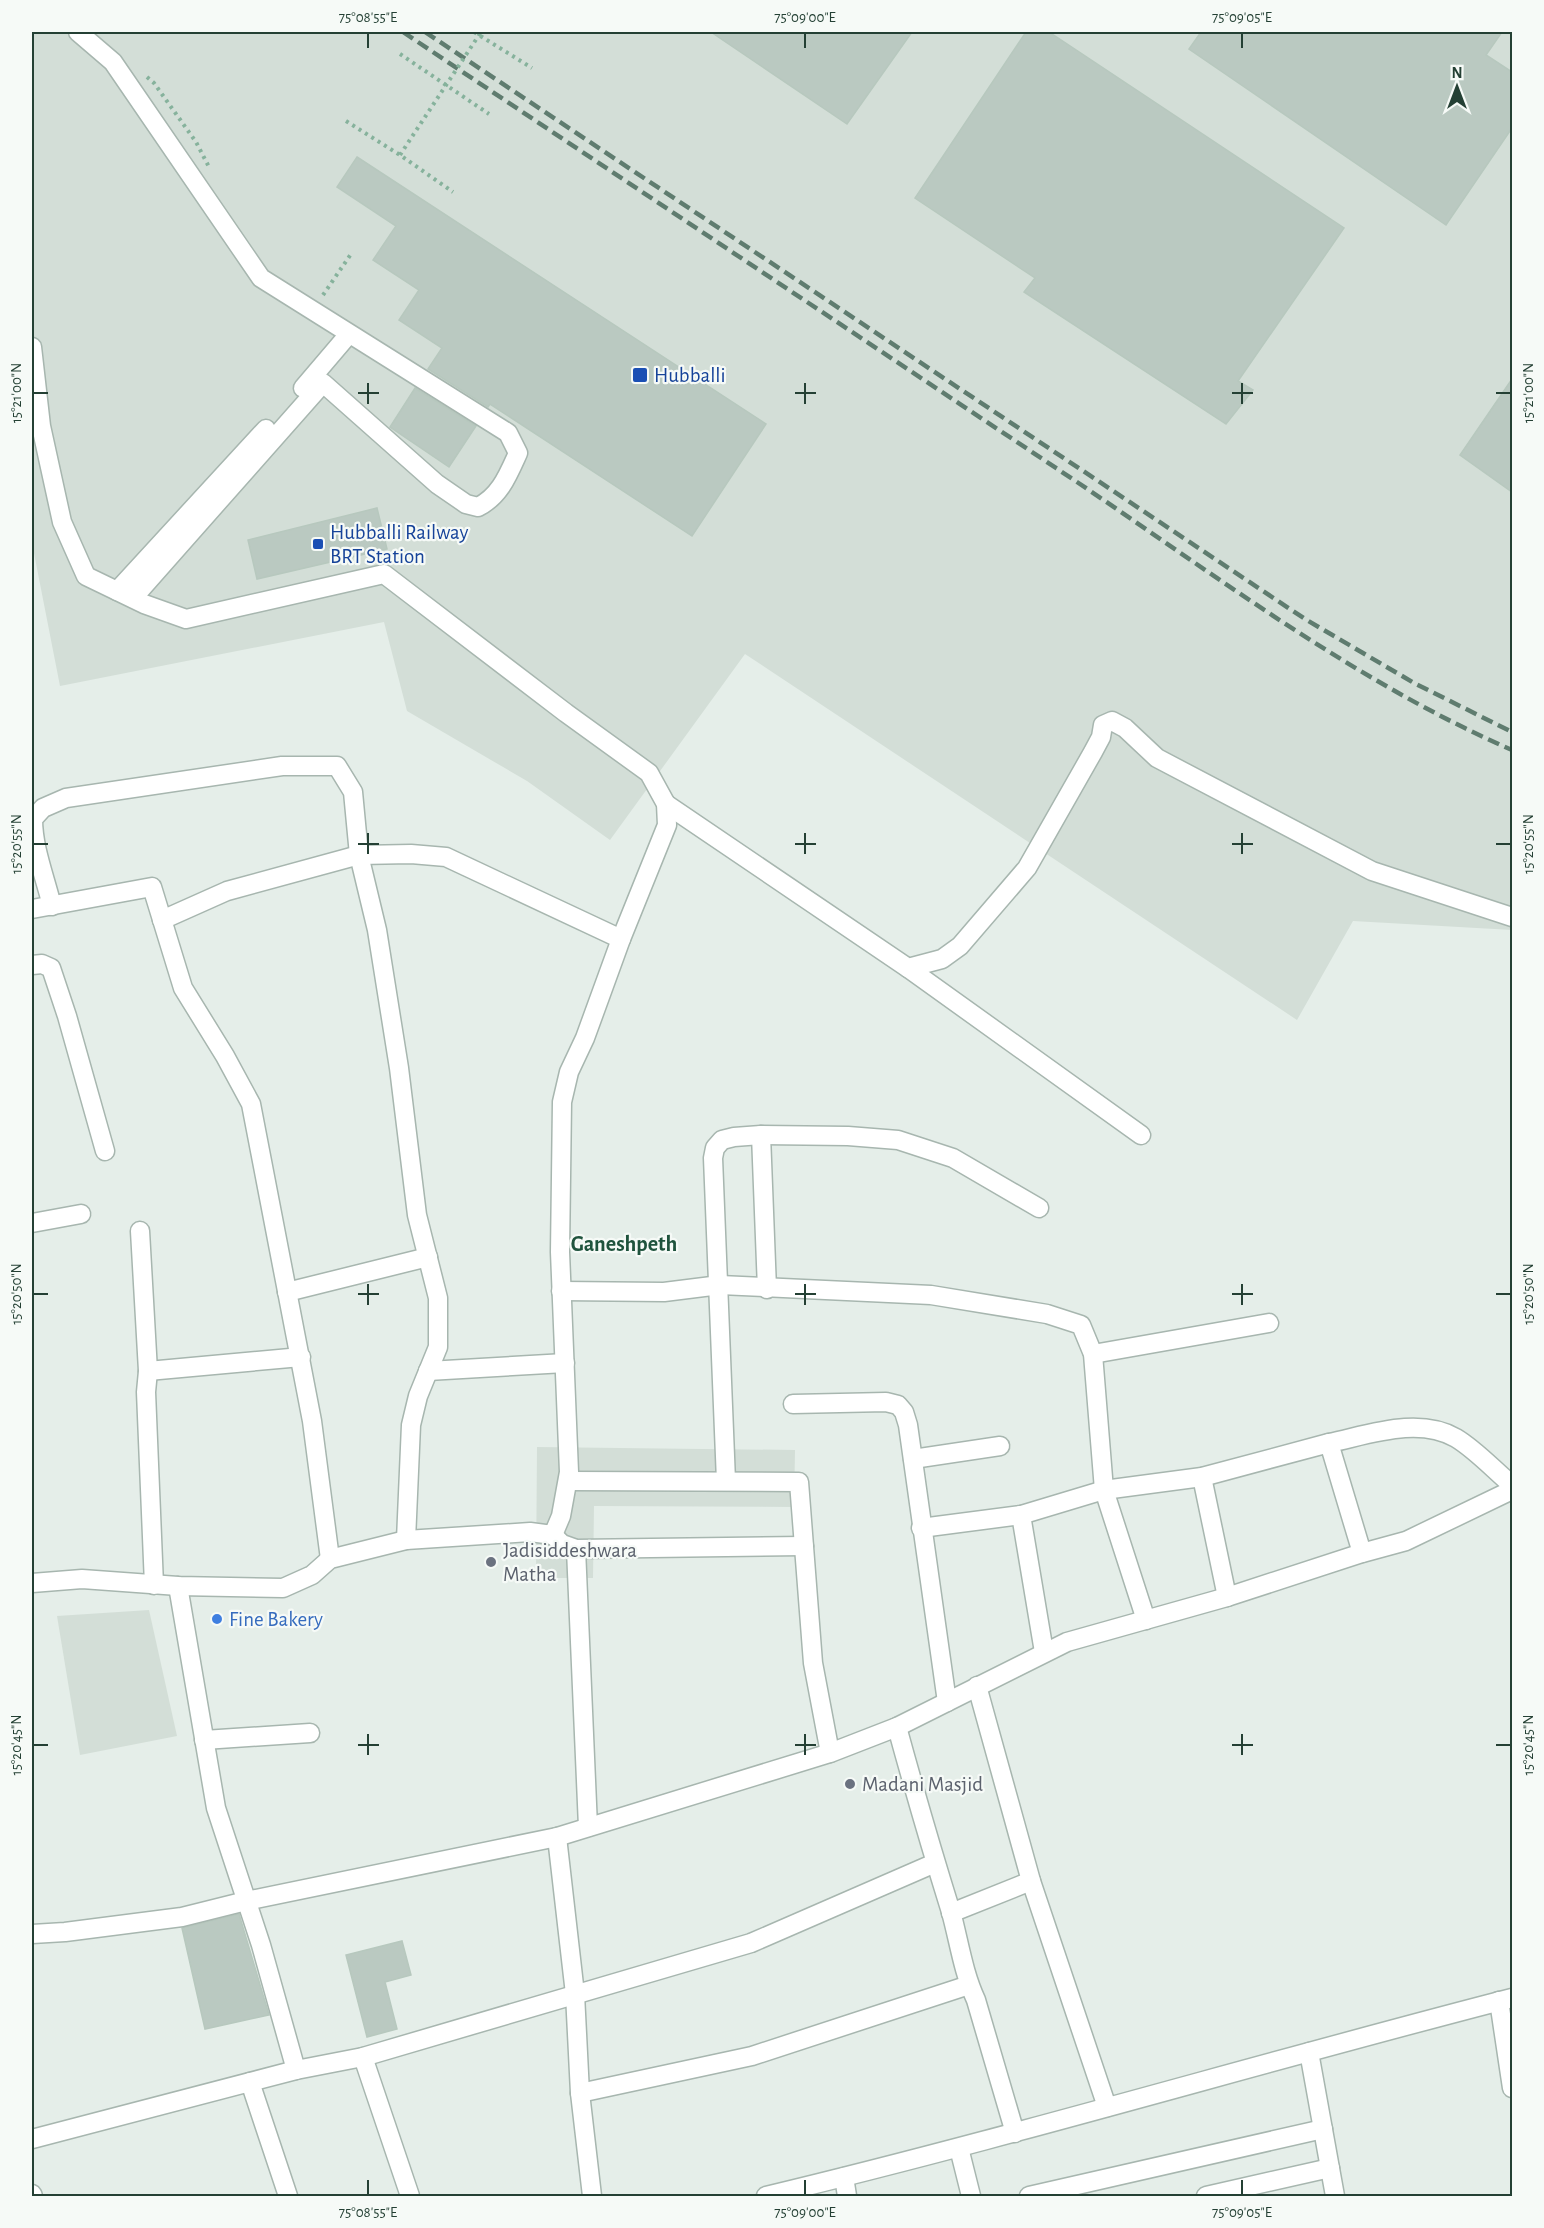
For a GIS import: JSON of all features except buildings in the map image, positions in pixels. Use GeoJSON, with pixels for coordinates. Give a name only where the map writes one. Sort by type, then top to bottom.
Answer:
{"type":"FeatureCollection","features":[{"type":"Feature","properties":{"kind":"street"},"geometry":{"type":"LineString","coordinates":[[78,32],[113,62],[261,278],[508,433],[518,453],[506,479],[491,500],[478,507],[466,504],[437,484],[323,383],[125,594]]}},
{"type":"Feature","properties":{"kind":"street"},"geometry":{"type":"LineString","coordinates":[[125,594],[349,334]]}},
{"type":"Feature","properties":{"kind":"street"},"geometry":{"type":"LineString","coordinates":[[32,347],[41,426],[62,522],[86,576],[144,604],[186,618],[384,574],[566,713],[649,773],[666,804],[668,825],[621,939],[585,1038],[569,1072],[562,1102],[560,1252],[569,1480],[561,1516],[553,1535]]}},
{"type":"Feature","properties":{"kind":"street"},"geometry":{"type":"LineString","coordinates":[[908,968],[942,959],[960,946],[1027,868],[1093,752],[1101,736],[1103,725],[1112,721],[1125,728],[1157,758],[1372,871],[1512,917]]}},
{"type":"Feature","properties":{"kind":"street"},"geometry":{"type":"LineString","coordinates":[[52,906],[33,840],[33,819],[37,804],[282,766],[337,766],[353,792],[359,855],[377,930],[399,1068],[417,1215],[438,1298],[438,1347],[418,1396],[411,1425],[406,1540]]}},
{"type":"Feature","properties":{"kind":"street"},"geometry":{"type":"LineString","coordinates":[[666,804],[908,968],[1141,1135]]}},
{"type":"Feature","properties":{"kind":"street"},"geometry":{"type":"LineString","coordinates":[[162,920],[227,891],[359,855],[411,854],[446,857],[621,939]]}},
{"type":"Feature","properties":{"kind":"street"},"geometry":{"type":"LineString","coordinates":[[32,909],[152,887],[183,988],[225,1056],[251,1104],[312,1421],[330,1559]]}},
{"type":"Feature","properties":{"kind":"street"},"geometry":{"type":"LineString","coordinates":[[32,965],[42,964],[51,968],[105,1151]]}},
{"type":"Feature","properties":{"kind":"street"},"geometry":{"type":"LineString","coordinates":[[726,1481],[714,1172],[715,1148],[722,1140],[761,1135],[848,1136],[897,1140],[953,1158],[1040,1208]]}},
{"type":"Feature","properties":{"kind":"street"},"geometry":{"type":"LineString","coordinates":[[761,1135],[767,1288]]}},
{"type":"Feature","properties":{"kind":"street"},"geometry":{"type":"LineString","coordinates":[[32,1222],[81,1214]]}},
{"type":"Feature","properties":{"kind":"street"},"geometry":{"type":"LineString","coordinates":[[140,1231],[148,1371],[146,1392],[154,1585]]}},
{"type":"Feature","properties":{"kind":"street"},"geometry":{"type":"LineString","coordinates":[[287,1292],[428,1257]]}},
{"type":"Feature","properties":{"kind":"street"},"geometry":{"type":"LineString","coordinates":[[561,1292],[664,1292],[720,1285],[931,1295],[1047,1314],[1081,1325],[1093,1354],[1104,1490],[1146,1620]]}},
{"type":"Feature","properties":{"kind":"street"},"geometry":{"type":"LineString","coordinates":[[1093,1354],[1269,1323]]}},
{"type":"Feature","properties":{"kind":"street"},"geometry":{"type":"LineString","coordinates":[[148,1371],[300,1357]]}},
{"type":"Feature","properties":{"kind":"street"},"geometry":{"type":"LineString","coordinates":[[428,1371],[565,1363]]}},
{"type":"Feature","properties":{"kind":"street"},"geometry":{"type":"LineString","coordinates":[[793,1404],[886,1402],[898,1405],[904,1412],[908,1425],[947,1702]]}},
{"type":"Feature","properties":{"kind":"street"},"geometry":{"type":"LineString","coordinates":[[921,1528],[1021,1515],[1104,1490],[1202,1477],[1329,1443],[1395,1429],[1430,1429],[1455,1437],[1512,1485]]}},
{"type":"Feature","properties":{"kind":"street"},"geometry":{"type":"LineString","coordinates":[[1329,1443],[1362,1553]]}},
{"type":"Feature","properties":{"kind":"street"},"geometry":{"type":"LineString","coordinates":[[913,1459],[1000,1446]]}},
{"type":"Feature","properties":{"kind":"street"},"geometry":{"type":"LineString","coordinates":[[1202,1477],[1227,1597]]}},
{"type":"Feature","properties":{"kind":"street"},"geometry":{"type":"LineString","coordinates":[[569,1480],[799,1482],[813,1664],[830,1753]]}},
{"type":"Feature","properties":{"kind":"street"},"geometry":{"type":"LineString","coordinates":[[32,1934],[182,1917],[246,1901],[557,1837],[830,1753],[897,1727],[1067,1642],[1227,1597],[1406,1541],[1512,1490]]}},
{"type":"Feature","properties":{"kind":"street"},"geometry":{"type":"LineString","coordinates":[[1021,1515],[1044,1652]]}},
{"type":"Feature","properties":{"kind":"street"},"geometry":{"type":"LineString","coordinates":[[32,1583],[82,1580],[178,1586],[283,1588],[312,1575],[330,1559],[406,1540],[530,1532],[553,1535],[562,1544],[576,1549],[804,1546]]}},
{"type":"Feature","properties":{"kind":"street"},"geometry":{"type":"LineString","coordinates":[[576,1549],[588,1827]]}},
{"type":"Feature","properties":{"kind":"street"},"geometry":{"type":"LineString","coordinates":[[178,1586],[216,1808],[261,1945],[296,2070]]}},
{"type":"Feature","properties":{"kind":"street"},"geometry":{"type":"LineString","coordinates":[[977,1686],[1031,1881],[1107,2108]]}},
{"type":"Feature","properties":{"kind":"street"},"geometry":{"type":"LineString","coordinates":[[897,1727],[951,1913],[969,1985],[976,2000],[1015,2133]]}},
{"type":"Feature","properties":{"kind":"street"},"geometry":{"type":"LineString","coordinates":[[204,1740],[310,1734]]}},
{"type":"Feature","properties":{"kind":"street"},"geometry":{"type":"LineString","coordinates":[[557,1837],[575,1994],[580,2093],[592,2196]]}},
{"type":"Feature","properties":{"kind":"street"},"geometry":{"type":"LineString","coordinates":[[32,2139],[296,2070],[363,2057],[751,1943],[935,1863]]}},
{"type":"Feature","properties":{"kind":"street"},"geometry":{"type":"LineString","coordinates":[[951,1913],[1031,1881]]}},
{"type":"Feature","properties":{"kind":"street"},"geometry":{"type":"LineString","coordinates":[[580,2093],[752,2056],[969,1985]]}},
{"type":"Feature","properties":{"kind":"street"},"geometry":{"type":"LineString","coordinates":[[765,2196],[959,2148],[1506,2000],[1512,2088]]}},
{"type":"Feature","properties":{"kind":"street"},"geometry":{"type":"LineString","coordinates":[[1310,2052],[1335,2196]]}},
{"type":"Feature","properties":{"kind":"street"},"geometry":{"type":"LineString","coordinates":[[363,2057],[410,2196]]}},
{"type":"Feature","properties":{"kind":"street"},"geometry":{"type":"LineString","coordinates":[[250,2082],[288,2196]]}},
{"type":"Feature","properties":{"kind":"street"},"geometry":{"type":"LineString","coordinates":[[1029,2196],[1323,2129]]}},
{"type":"Feature","properties":{"kind":"street"},"geometry":{"type":"LineString","coordinates":[[959,2148],[971,2196]]}},
{"type":"Feature","properties":{"kind":"street"},"geometry":{"type":"LineString","coordinates":[[1206,2196],[1330,2168]]}},
{"type":"Feature","properties":{"kind":"street"},"geometry":{"type":"LineString","coordinates":[[844,2178],[848,2196]]}},
{"type":"Feature","properties":{"kind":"path"},"geometry":{"type":"LineString","coordinates":[[400,155],[478,32],[532,68]]}},
{"type":"Feature","properties":{"kind":"path"},"geometry":{"type":"LineString","coordinates":[[400,54],[489,114]]}},
{"type":"Feature","properties":{"kind":"path"},"geometry":{"type":"LineString","coordinates":[[145,75],[154,83],[196,142],[211,169]]}},
{"type":"Feature","properties":{"kind":"path"},"geometry":{"type":"LineString","coordinates":[[345,121],[400,155],[453,192]]}},
{"type":"Feature","properties":{"kind":"path"},"geometry":{"type":"LineString","coordinates":[[321,298],[351,254]]}},
{"type":"Feature","properties":{"kind":"shaded area"},"geometry":{"type":"Polygon","coordinates":[[[32,32],[1512,32],[1512,930],[1353,921],[1297,1020],[745,654],[610,840],[527,781],[407,711],[384,622],[60,686],[32,543],[32,32]]]}},
{"type":"Feature","properties":{"kind":"shaded area"},"geometry":{"type":"Polygon","coordinates":[[[537,1447],[795,1450],[794,1507],[594,1506],[593,1578],[536,1578],[537,1447]]]}},
{"type":"Feature","properties":{"kind":"shaded area"},"geometry":{"type":"Polygon","coordinates":[[[149,1610],[177,1736],[80,1755],[57,1616],[149,1610]]]}},
{"type":"Feature","properties":{"kind":"railway"},"geometry":{"type":"LineString","coordinates":[[403,32],[1289,626],[1398,693],[1512,750]]}},
{"type":"Feature","properties":{"kind":"railway"},"geometry":{"type":"LineString","coordinates":[[425,32],[1305,619],[1414,683],[1512,732]]}},
{"type":"Feature","properties":{"kind":"place","name":"Hubballi"},"geometry":{"type":"Point","coordinates":[640,375]}},
{"type":"Feature","properties":{"kind":"place","name":"Hubballi Railway BRT Station"},"geometry":{"type":"Point","coordinates":[318,544]}},
{"type":"Feature","properties":{"kind":"place","name":"Jadisiddeshwara Matha"},"geometry":{"type":"Point","coordinates":[491,1562]}},
{"type":"Feature","properties":{"kind":"place","name":"Fine Bakery"},"geometry":{"type":"Point","coordinates":[217,1619]}},
{"type":"Feature","properties":{"kind":"place","name":"Madani Masjid"},"geometry":{"type":"Point","coordinates":[850,1784]}},
{"type":"Feature","properties":{"kind":"district","name":"Ganeshpeth"},"geometry":{"type":"Point","coordinates":[624,1243]}}]}
